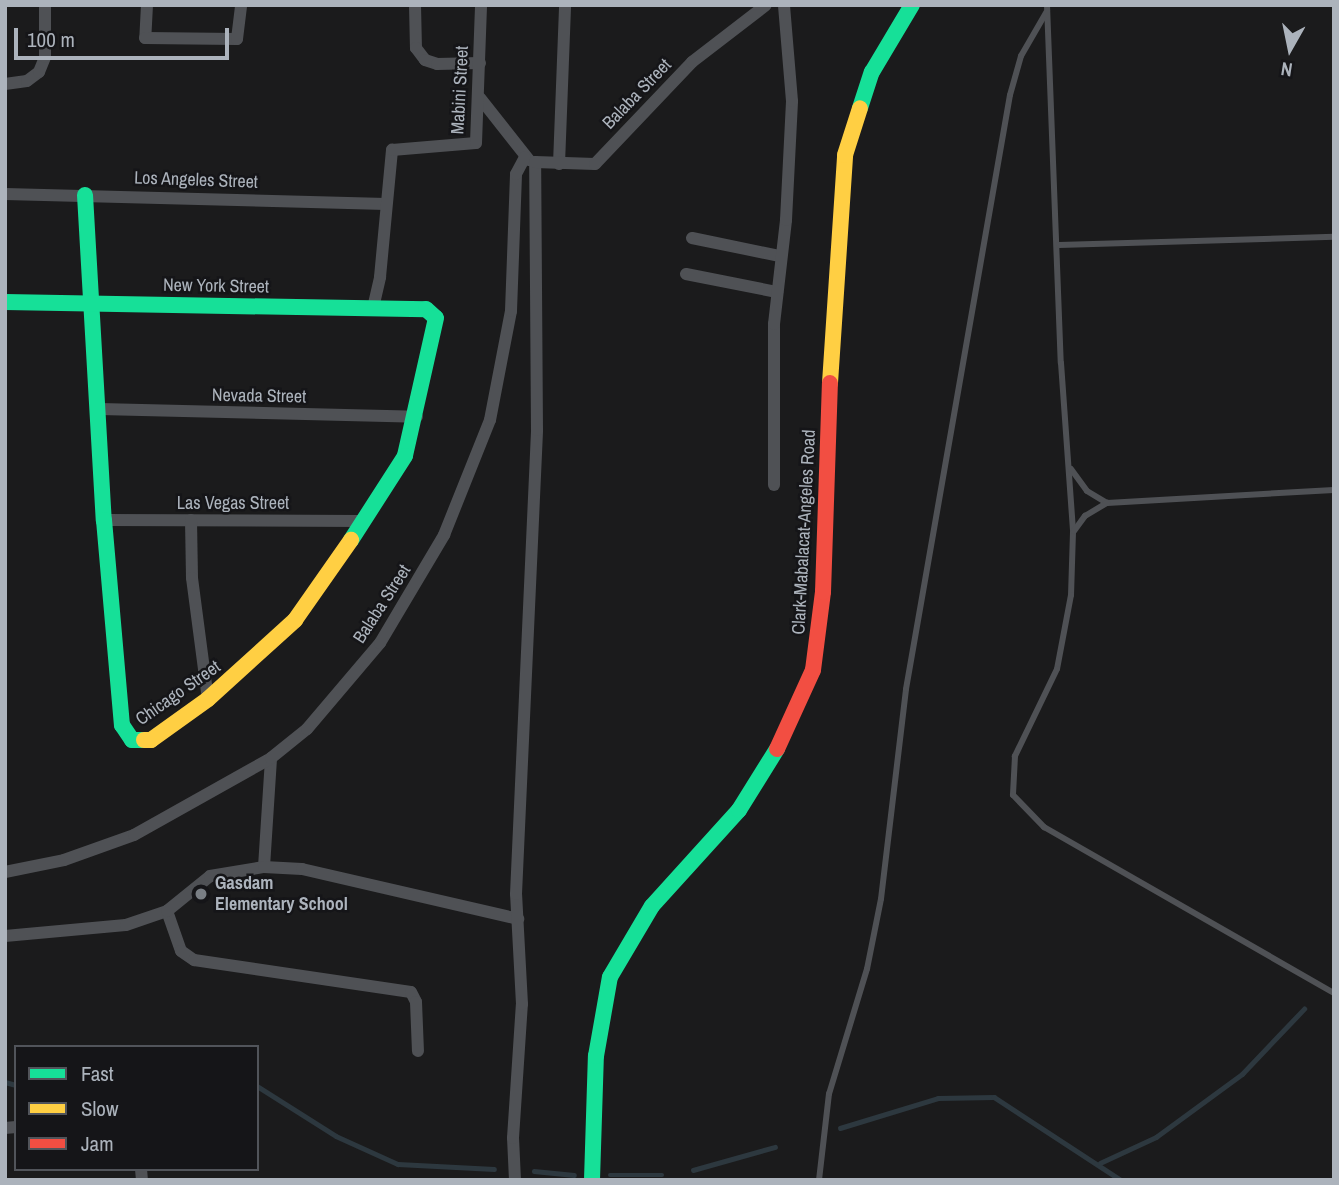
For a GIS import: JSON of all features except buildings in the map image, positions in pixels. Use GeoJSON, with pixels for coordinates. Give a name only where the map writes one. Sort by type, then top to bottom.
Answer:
{"type":"FeatureCollection","features":[{"type":"Feature","properties":{"kind":"street"},"geometry":{"type":"LineString","coordinates":[[9,84],[27,81],[42,65],[45,5]]}},
{"type":"Feature","properties":{"kind":"street"},"geometry":{"type":"LineString","coordinates":[[147,5],[145,38],[237,39],[241,5]]}},
{"type":"Feature","properties":{"kind":"street"},"geometry":{"type":"LineString","coordinates":[[415,5],[416,48],[425,60],[437,64],[480,63]]}},
{"type":"Feature","properties":{"kind":"street","name":"Mabini Street"},"geometry":{"type":"LineString","coordinates":[[386,204],[392,149],[398,146],[474,145],[480,98],[481,5]]}},
{"type":"Feature","properties":{"kind":"street"},"geometry":{"type":"LineString","coordinates":[[559,164],[565,5]]}},
{"type":"Feature","properties":{"kind":"street","name":"Balaba Street"},"geometry":{"type":"LineString","coordinates":[[5,872],[64,860],[134,835],[271,758],[307,729],[380,643],[444,535],[490,420],[511,311],[516,174],[530,160],[559,164],[595,163],[692,62],[766,5]]}},
{"type":"Feature","properties":{"kind":"street"},"geometry":{"type":"LineString","coordinates":[[774,485],[777,292],[792,101],[784,5]]}},
{"type":"Feature","properties":{"kind":"street","name":"Clark-Mabalacat-Angeles Road"},"geometry":{"type":"LineString","coordinates":[[592,1180],[596,1056],[610,977],[652,906],[739,810],[769,766],[813,670],[824,592],[832,311],[845,155],[872,72],[912,5]]}},
{"type":"Feature","properties":{"kind":"street"},"geometry":{"type":"LineString","coordinates":[[480,98],[530,160],[537,430],[518,919],[522,1004],[513,1126],[515,1180]]}},
{"type":"Feature","properties":{"kind":"street","name":"Los Angeles Street"},"geometry":{"type":"LineString","coordinates":[[5,194],[386,204]]}},
{"type":"Feature","properties":{"kind":"street","name":"Chicago Street"},"geometry":{"type":"LineString","coordinates":[[85,194],[90,303],[100,409],[104,520],[125,733],[137,742],[151,740],[208,699],[295,620],[362,521],[405,456],[417,417],[436,318],[426,309]]}},
{"type":"Feature","properties":{"kind":"street"},"geometry":{"type":"LineString","coordinates":[[373,308],[386,204]]}},
{"type":"Feature","properties":{"kind":"street"},"geometry":{"type":"LineString","coordinates":[[692,239],[780,257]]}},
{"type":"Feature","properties":{"kind":"street"},"geometry":{"type":"LineString","coordinates":[[686,274],[777,292]]}},
{"type":"Feature","properties":{"kind":"street","name":"New York Street"},"geometry":{"type":"LineString","coordinates":[[5,302],[426,309]]}},
{"type":"Feature","properties":{"kind":"street","name":"Nevada Street"},"geometry":{"type":"LineString","coordinates":[[100,409],[417,417]]}},
{"type":"Feature","properties":{"kind":"street","name":"Las Vegas Street"},"geometry":{"type":"LineString","coordinates":[[104,520],[362,521]]}},
{"type":"Feature","properties":{"kind":"street"},"geometry":{"type":"LineString","coordinates":[[191,520],[192,578],[208,699]]}},
{"type":"Feature","properties":{"kind":"street"},"geometry":{"type":"LineString","coordinates":[[264,867],[271,758]]}},
{"type":"Feature","properties":{"kind":"street"},"geometry":{"type":"LineString","coordinates":[[5,936],[126,925],[167,911],[209,876],[264,867],[302,869],[518,919]]}},
{"type":"Feature","properties":{"kind":"street"},"geometry":{"type":"LineString","coordinates":[[167,911],[181,951],[194,960],[411,992],[416,1002],[418,1051]]}},
{"type":"Feature","properties":{"kind":"lane"},"geometry":{"type":"LineString","coordinates":[[1047,8],[1073,532],[1064,645],[1046,696],[1015,756],[1013,795],[1044,827],[1334,993]]}},
{"type":"Feature","properties":{"kind":"lane"},"geometry":{"type":"LineString","coordinates":[[819,1180],[829,1094],[867,969],[881,899],[906,689],[1010,94],[1021,56],[1047,8]]}},
{"type":"Feature","properties":{"kind":"lane"},"geometry":{"type":"LineString","coordinates":[[1059,245],[1334,237]]}},
{"type":"Feature","properties":{"kind":"lane"},"geometry":{"type":"LineString","coordinates":[[1068,461],[1078,481],[1107,503]]}},
{"type":"Feature","properties":{"kind":"lane"},"geometry":{"type":"LineString","coordinates":[[1073,532],[1085,516],[1107,503],[1334,490]]}},
{"type":"Feature","properties":{"kind":"waterway"},"geometry":{"type":"LineString","coordinates":[[1100,1163],[1156,1137],[1242,1074],[1304,1009]]}},
{"type":"Feature","properties":{"kind":"waterway"},"geometry":{"type":"LineString","coordinates":[[5,1082],[14,1084]]}},
{"type":"Feature","properties":{"kind":"waterway"},"geometry":{"type":"LineString","coordinates":[[259,1087],[336,1136],[398,1164],[494,1169]]}},
{"type":"Feature","properties":{"kind":"waterway"},"geometry":{"type":"LineString","coordinates":[[840,1128],[938,1098],[994,1097],[1121,1180]]}},
{"type":"Feature","properties":{"kind":"waterway"},"geometry":{"type":"LineString","coordinates":[[693,1170],[775,1147]]}},
{"type":"Feature","properties":{"kind":"waterway"},"geometry":{"type":"LineString","coordinates":[[534,1171],[574,1175]]}},
{"type":"Feature","properties":{"kind":"waterway"},"geometry":{"type":"LineString","coordinates":[[610,1175],[662,1175]]}},
{"type":"Feature","properties":{"kind":"traffic: fast"},"geometry":{"type":"LineString","coordinates":[[860,108],[872,72],[912,5]]}},
{"type":"Feature","properties":{"kind":"traffic: fast"},"geometry":{"type":"LineString","coordinates":[[85,195],[104,520],[122,725],[132,740],[144,740]]}},
{"type":"Feature","properties":{"kind":"traffic: fast"},"geometry":{"type":"LineString","coordinates":[[5,302],[426,309],[436,318],[405,456],[351,540]]}},
{"type":"Feature","properties":{"kind":"traffic: fast"},"geometry":{"type":"LineString","coordinates":[[592,1180],[596,1056],[610,977],[652,906],[739,810],[777,749]]}},
{"type":"Feature","properties":{"kind":"traffic: slow"},"geometry":{"type":"LineString","coordinates":[[830,383],[845,155],[860,108]]}},
{"type":"Feature","properties":{"kind":"traffic: slow"},"geometry":{"type":"LineString","coordinates":[[144,740],[151,740],[208,699],[295,620],[351,540]]}},
{"type":"Feature","properties":{"kind":"traffic: jam"},"geometry":{"type":"LineString","coordinates":[[777,749],[813,670],[823,592],[830,383]]}},
{"type":"Feature","properties":{"kind":"place","name":"Gasdam Elementary School"},"geometry":{"type":"Point","coordinates":[201,894]}}]}
